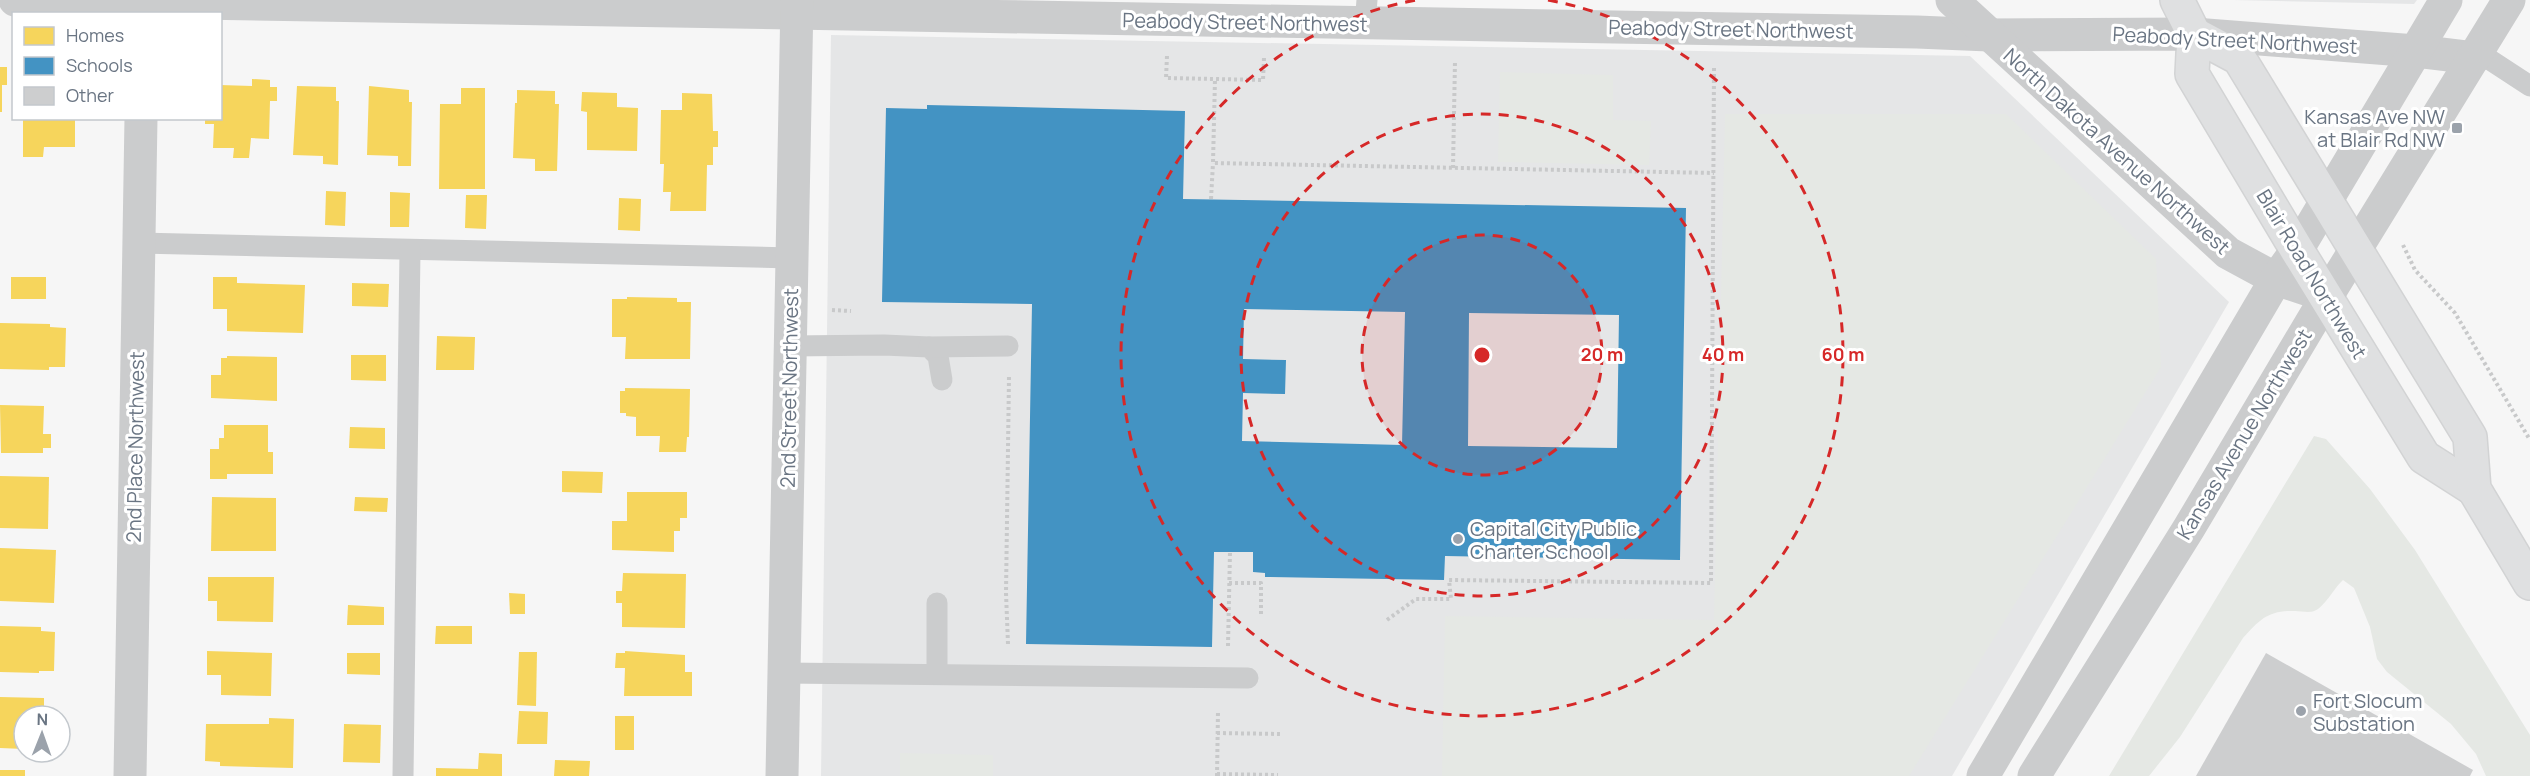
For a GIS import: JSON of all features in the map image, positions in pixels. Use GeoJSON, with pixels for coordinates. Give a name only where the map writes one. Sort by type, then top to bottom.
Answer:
{"type":"FeatureCollection","features":[{"type":"Feature","properties":{"kind":"main road","name":"Blair Road Northwest"},"geometry":{"type":"LineString","coordinates":[[2177,0],[2194,34],[2192,74],[2297,250],[2424,457],[2474,489]]}},
{"type":"Feature","properties":{"kind":"main road","name":"Blair Road Northwest"},"geometry":{"type":"LineString","coordinates":[[2194,34],[2240,58],[2470,436],[2474,489],[2530,583]]}},
{"type":"Feature","properties":{"kind":"street","name":"Peabody Street Northwest"},"geometry":{"type":"LineString","coordinates":[[15,0],[143,8],[796,7],[1366,12],[1989,35],[2194,34],[2476,55]]}},
{"type":"Feature","properties":{"kind":"street","name":"North Dakota Avenue Northwest"},"geometry":{"type":"LineString","coordinates":[[1952,0],[2228,253],[2276,279],[2327,296]]}},
{"type":"Feature","properties":{"kind":"street"},"geometry":{"type":"LineString","coordinates":[[1983,776],[2276,279],[2327,201],[2446,0]]}},
{"type":"Feature","properties":{"kind":"street","name":"Kansas Avenue Northwest"},"geometry":{"type":"LineString","coordinates":[[2034,776],[2190,528],[2327,296],[2509,0]]}},
{"type":"Feature","properties":{"kind":"street","name":"2nd Street Northwest"},"geometry":{"type":"LineString","coordinates":[[782,776],[796,7]]}},
{"type":"Feature","properties":{"kind":"street","name":"2nd Place Northwest"},"geometry":{"type":"LineString","coordinates":[[130,776],[141,120]]}},
{"type":"Feature","properties":{"kind":"lane"},"geometry":{"type":"LineString","coordinates":[[2476,55],[2530,86]]}},
{"type":"Feature","properties":{"kind":"lane"},"geometry":{"type":"LineString","coordinates":[[138,243],[792,258]]}},
{"type":"Feature","properties":{"kind":"lane"},"geometry":{"type":"LineString","coordinates":[[403,776],[410,249]]}},
{"type":"Feature","properties":{"kind":"lane"},"geometry":{"type":"LineString","coordinates":[[790,346],[1008,346]]}},
{"type":"Feature","properties":{"kind":"lane"},"geometry":{"type":"LineString","coordinates":[[929,347],[938,356],[942,380]]}},
{"type":"Feature","properties":{"kind":"lane"},"geometry":{"type":"LineString","coordinates":[[937,603],[937,674]]}},
{"type":"Feature","properties":{"kind":"lane"},"geometry":{"type":"LineString","coordinates":[[784,673],[1248,678]]}},
{"type":"Feature","properties":{"kind":"path"},"geometry":{"type":"LineString","coordinates":[[1167,56],[1166,78],[1263,80],[1264,57]]}},
{"type":"Feature","properties":{"kind":"path"},"geometry":{"type":"LineString","coordinates":[[1453,168],[1455,60]]}},
{"type":"Feature","properties":{"kind":"path"},"geometry":{"type":"LineString","coordinates":[[1387,620],[1416,599],[1451,599],[1449,580],[1711,583],[1714,66]]}},
{"type":"Feature","properties":{"kind":"path"},"geometry":{"type":"LineString","coordinates":[[1211,199],[1215,79]]}},
{"type":"Feature","properties":{"kind":"path"},"geometry":{"type":"LineString","coordinates":[[1213,163],[1713,173]]}},
{"type":"Feature","properties":{"kind":"path"},"geometry":{"type":"LineString","coordinates":[[2402,242],[2415,270],[2455,313],[2530,440]]}},
{"type":"Feature","properties":{"kind":"path"},"geometry":{"type":"LineString","coordinates":[[979,347],[979,376],[1010,376],[1006,593],[1008,654]]}},
{"type":"Feature","properties":{"kind":"path"},"geometry":{"type":"LineString","coordinates":[[1229,583],[1261,582],[1261,617]]}},
{"type":"Feature","properties":{"kind":"path"},"geometry":{"type":"LineString","coordinates":[[1218,711],[1217,775],[1278,775]]}},
{"type":"Feature","properties":{"kind":"path"},"geometry":{"type":"LineString","coordinates":[[1217,734],[1280,734]]}},
{"type":"Feature","properties":{"kind":"shaded area"},"geometry":{"type":"Polygon","coordinates":[[[2233,0],[2417,0],[2414,4],[2233,0]]]}},
{"type":"Feature","properties":{"kind":"shaded area","name":"Capital City Public Charter School"},"geometry":{"type":"Polygon","coordinates":[[[831,35],[1970,56],[2229,302],[1952,776],[821,776],[831,35]]]}},
{"type":"Feature","properties":{"kind":"shaded area"},"geometry":{"type":"Polygon","coordinates":[[[1500,72],[1613,75],[1613,120],[1651,121],[1649,165],[1498,162],[1500,72]]]}},
{"type":"Feature","properties":{"kind":"shaded area"},"geometry":{"type":"Polygon","coordinates":[[[1725,114],[2006,114],[2156,259],[2161,367],[1909,776],[1442,776],[1445,616],[1714,620],[1725,114]]]}},
{"type":"Feature","properties":{"kind":"shaded area"},"geometry":{"type":"Polygon","coordinates":[[[2314,436],[2326,439],[2370,489],[2415,550],[2530,735],[2530,776],[2486,776],[2476,754],[2451,724],[2387,672],[2377,659],[2370,627],[2354,588],[2343,580],[2318,609],[2310,612],[2286,611],[2272,614],[2243,638],[2180,737],[2149,776],[2109,776],[2314,436]]]}},
{"type":"Feature","properties":{"kind":"shaded area"},"geometry":{"type":"Polygon","coordinates":[[[900,753],[993,755],[993,776],[900,776],[900,753]]]}},
{"type":"Feature","properties":{"kind":"building: Homes"},"geometry":{"type":"Polygon","coordinates":[[[0,67],[7,67],[7,85],[2,85],[2,112],[0,112],[0,67]]]}},
{"type":"Feature","properties":{"kind":"building: Homes"},"geometry":{"type":"Polygon","coordinates":[[[252,79],[270,80],[270,87],[277,87],[277,101],[270,101],[269,139],[251,138],[249,158],[233,158],[234,148],[213,148],[214,124],[205,124],[205,120],[222,120],[222,85],[252,86],[252,79]]]}},
{"type":"Feature","properties":{"kind":"building: Homes"},"geometry":{"type":"Polygon","coordinates":[[[297,86],[336,87],[336,101],[339,101],[338,165],[323,164],[323,156],[293,155],[297,86]]]}},
{"type":"Feature","properties":{"kind":"building: Homes"},"geometry":{"type":"Polygon","coordinates":[[[369,86],[409,90],[409,102],[412,102],[411,166],[398,166],[398,156],[367,155],[369,86]]]}},
{"type":"Feature","properties":{"kind":"building: Homes"},"geometry":{"type":"Polygon","coordinates":[[[461,88],[485,88],[485,189],[439,189],[440,104],[461,104],[461,88]]]}},
{"type":"Feature","properties":{"kind":"building: Homes"},"geometry":{"type":"Polygon","coordinates":[[[517,90],[555,91],[555,104],[559,104],[557,171],[535,171],[535,159],[513,158],[517,90]]]}},
{"type":"Feature","properties":{"kind":"building: Homes"},"geometry":{"type":"Polygon","coordinates":[[[582,92],[617,93],[617,107],[638,108],[637,151],[587,150],[587,112],[581,111],[582,92]]]}},
{"type":"Feature","properties":{"kind":"building: Homes"},"geometry":{"type":"Polygon","coordinates":[[[682,93],[712,94],[713,131],[718,131],[718,147],[713,147],[713,165],[707,165],[706,211],[670,211],[671,192],[663,192],[664,164],[660,164],[661,110],[682,110],[682,93]]]}},
{"type":"Feature","properties":{"kind":"building: Homes"},"geometry":{"type":"Polygon","coordinates":[[[23,120],[75,120],[75,147],[44,147],[43,157],[23,157],[23,120]]]}},
{"type":"Feature","properties":{"kind":"building: Homes"},"geometry":{"type":"Polygon","coordinates":[[[326,191],[346,192],[345,226],[325,225],[326,191]]]}},
{"type":"Feature","properties":{"kind":"building: Homes"},"geometry":{"type":"Polygon","coordinates":[[[390,192],[410,193],[409,227],[390,227],[390,192]]]}},
{"type":"Feature","properties":{"kind":"building: Homes"},"geometry":{"type":"Polygon","coordinates":[[[466,195],[487,195],[486,229],[465,228],[466,195]]]}},
{"type":"Feature","properties":{"kind":"building: Homes"},"geometry":{"type":"Polygon","coordinates":[[[619,198],[641,199],[640,231],[618,230],[619,198]]]}},
{"type":"Feature","properties":{"kind":"building: Homes"},"geometry":{"type":"Polygon","coordinates":[[[11,277],[46,277],[46,299],[11,299],[11,277]]]}},
{"type":"Feature","properties":{"kind":"building: Homes"},"geometry":{"type":"Polygon","coordinates":[[[213,277],[237,277],[237,283],[305,285],[303,333],[227,331],[227,309],[213,309],[213,277]]]}},
{"type":"Feature","properties":{"kind":"building: Homes"},"geometry":{"type":"Polygon","coordinates":[[[352,283],[389,284],[388,307],[352,306],[352,283]]]}},
{"type":"Feature","properties":{"kind":"building: Homes"},"geometry":{"type":"Polygon","coordinates":[[[627,297],[677,298],[677,302],[691,302],[690,359],[625,359],[626,337],[612,337],[612,299],[627,299],[627,297]]]}},
{"type":"Feature","properties":{"kind":"building: Homes"},"geometry":{"type":"Polygon","coordinates":[[[0,323],[50,324],[50,327],[66,328],[65,367],[49,367],[49,370],[0,369],[0,323]]]}},
{"type":"Feature","properties":{"kind":"building: Homes"},"geometry":{"type":"Polygon","coordinates":[[[437,336],[475,337],[474,370],[436,370],[437,336]]]}},
{"type":"Feature","properties":{"kind":"building: Homes"},"geometry":{"type":"Polygon","coordinates":[[[351,355],[386,355],[386,381],[351,380],[351,355]]]}},
{"type":"Feature","properties":{"kind":"building: Homes"},"geometry":{"type":"Polygon","coordinates":[[[227,356],[277,357],[277,401],[211,398],[211,375],[221,375],[221,358],[227,358],[227,356]]]}},
{"type":"Feature","properties":{"kind":"building: Homes"},"geometry":{"type":"Polygon","coordinates":[[[625,388],[690,389],[689,437],[687,437],[686,452],[659,452],[660,436],[636,436],[636,417],[620,413],[620,391],[625,391],[625,388]]]}},
{"type":"Feature","properties":{"kind":"building: Homes"},"geometry":{"type":"Polygon","coordinates":[[[0,405],[44,406],[43,434],[51,434],[51,448],[43,448],[43,453],[1,453],[0,405]]]}},
{"type":"Feature","properties":{"kind":"building: Homes"},"geometry":{"type":"Polygon","coordinates":[[[224,425],[268,425],[268,452],[273,452],[273,474],[227,474],[227,479],[210,479],[210,449],[219,449],[219,438],[224,438],[224,425]]]}},
{"type":"Feature","properties":{"kind":"building: Homes"},"geometry":{"type":"Polygon","coordinates":[[[350,427],[385,428],[385,449],[349,448],[350,427]]]}},
{"type":"Feature","properties":{"kind":"building: Homes"},"geometry":{"type":"Polygon","coordinates":[[[562,471],[603,472],[602,493],[562,492],[562,471]]]}},
{"type":"Feature","properties":{"kind":"building: Homes"},"geometry":{"type":"Polygon","coordinates":[[[0,476],[49,477],[48,529],[0,528],[0,476]]]}},
{"type":"Feature","properties":{"kind":"building: Homes"},"geometry":{"type":"Polygon","coordinates":[[[627,492],[687,492],[687,518],[680,518],[680,531],[674,531],[674,552],[612,550],[612,521],[627,521],[627,492]]]}},
{"type":"Feature","properties":{"kind":"building: Homes"},"geometry":{"type":"Polygon","coordinates":[[[212,497],[276,498],[276,551],[211,551],[212,497]]]}},
{"type":"Feature","properties":{"kind":"building: Homes"},"geometry":{"type":"Polygon","coordinates":[[[355,497],[388,498],[387,512],[354,511],[355,497]]]}},
{"type":"Feature","properties":{"kind":"building: Homes"},"geometry":{"type":"Polygon","coordinates":[[[0,548],[56,550],[54,603],[0,601],[0,548]]]}},
{"type":"Feature","properties":{"kind":"building: Homes"},"geometry":{"type":"Polygon","coordinates":[[[623,573],[686,574],[685,628],[622,627],[622,603],[616,603],[616,591],[622,591],[623,573]]]}},
{"type":"Feature","properties":{"kind":"building: Homes"},"geometry":{"type":"Polygon","coordinates":[[[208,577],[274,577],[273,622],[217,621],[217,601],[208,601],[208,577]]]}},
{"type":"Feature","properties":{"kind":"building: Homes"},"geometry":{"type":"Polygon","coordinates":[[[509,593],[525,594],[525,614],[510,614],[509,593]]]}},
{"type":"Feature","properties":{"kind":"building: Homes"},"geometry":{"type":"Polygon","coordinates":[[[348,605],[384,607],[384,625],[347,625],[348,605]]]}},
{"type":"Feature","properties":{"kind":"building: Homes"},"geometry":{"type":"Polygon","coordinates":[[[0,626],[41,627],[41,631],[55,632],[54,671],[0,672],[0,626]]]}},
{"type":"Feature","properties":{"kind":"building: Homes"},"geometry":{"type":"Polygon","coordinates":[[[436,626],[472,626],[472,644],[435,644],[436,626]]]}},
{"type":"Feature","properties":{"kind":"building: Homes"},"geometry":{"type":"Polygon","coordinates":[[[207,651],[272,653],[271,696],[221,695],[221,675],[207,675],[207,651]]]}},
{"type":"Feature","properties":{"kind":"building: Homes"},"geometry":{"type":"Polygon","coordinates":[[[625,651],[685,655],[685,672],[692,672],[692,696],[624,696],[625,668],[615,668],[616,653],[625,653],[625,651]]]}},
{"type":"Feature","properties":{"kind":"building: Homes"},"geometry":{"type":"Polygon","coordinates":[[[519,652],[537,652],[536,706],[517,705],[519,652]]]}},
{"type":"Feature","properties":{"kind":"building: Homes"},"geometry":{"type":"Polygon","coordinates":[[[347,653],[380,653],[380,675],[347,674],[347,653]]]}},
{"type":"Feature","properties":{"kind":"building: Homes"},"geometry":{"type":"Polygon","coordinates":[[[0,697],[44,698],[44,704],[12,704],[12,748],[0,748],[0,697]]]}},
{"type":"Feature","properties":{"kind":"building: Homes"},"geometry":{"type":"Polygon","coordinates":[[[519,711],[548,712],[547,744],[517,744],[519,711]]]}},
{"type":"Feature","properties":{"kind":"building: Homes"},"geometry":{"type":"Polygon","coordinates":[[[615,716],[634,716],[634,750],[615,750],[615,716]]]}},
{"type":"Feature","properties":{"kind":"building: Homes"},"geometry":{"type":"Polygon","coordinates":[[[269,718],[294,719],[293,768],[220,766],[220,762],[205,761],[206,724],[269,724],[269,718]]]}},
{"type":"Feature","properties":{"kind":"building: Homes"},"geometry":{"type":"Polygon","coordinates":[[[344,724],[381,725],[380,763],[343,762],[344,724]]]}},
{"type":"Feature","properties":{"kind":"building: Homes"},"geometry":{"type":"Polygon","coordinates":[[[479,753],[502,754],[502,776],[436,776],[436,768],[478,769],[479,753]]]}},
{"type":"Feature","properties":{"kind":"building: Homes"},"geometry":{"type":"Polygon","coordinates":[[[555,760],[590,761],[589,776],[554,776],[555,760]]]}},
{"type":"Feature","properties":{"kind":"building: Homes"},"geometry":{"type":"Polygon","coordinates":[[[0,770],[25,770],[25,776],[0,776],[0,770]]]}},
{"type":"Feature","properties":{"kind":"building: Schools"},"geometry":{"type":"Polygon","coordinates":[[[927,105],[1185,111],[1183,199],[1686,208],[1680,560],[1445,556],[1444,580],[1265,577],[1265,573],[1253,572],[1253,552],[1214,552],[1212,647],[1026,644],[1032,304],[882,302],[886,108],[927,109],[927,105]],[[1244,309],[1243,359],[1286,360],[1285,394],[1243,393],[1242,441],[1402,445],[1405,312],[1244,309]],[[1469,313],[1468,446],[1617,448],[1619,315],[1469,313]]]}},
{"type":"Feature","properties":{"kind":"building: Other","name":"Fort Slocum Substation"},"geometry":{"type":"Polygon","coordinates":[[[2266,653],[2473,770],[2470,776],[2196,776],[2266,653]]]}},
{"type":"Feature","properties":{"kind":"place","name":"Kansas Ave NW at Blair Rd NW"},"geometry":{"type":"Point","coordinates":[2457,128]}},
{"type":"Feature","properties":{"kind":"place","name":"Capital City Public Charter School"},"geometry":{"type":"Point","coordinates":[1458,539]}},
{"type":"Feature","properties":{"kind":"place","name":"Fort Slocum Substation"},"geometry":{"type":"Point","coordinates":[2301,711]}}]}
